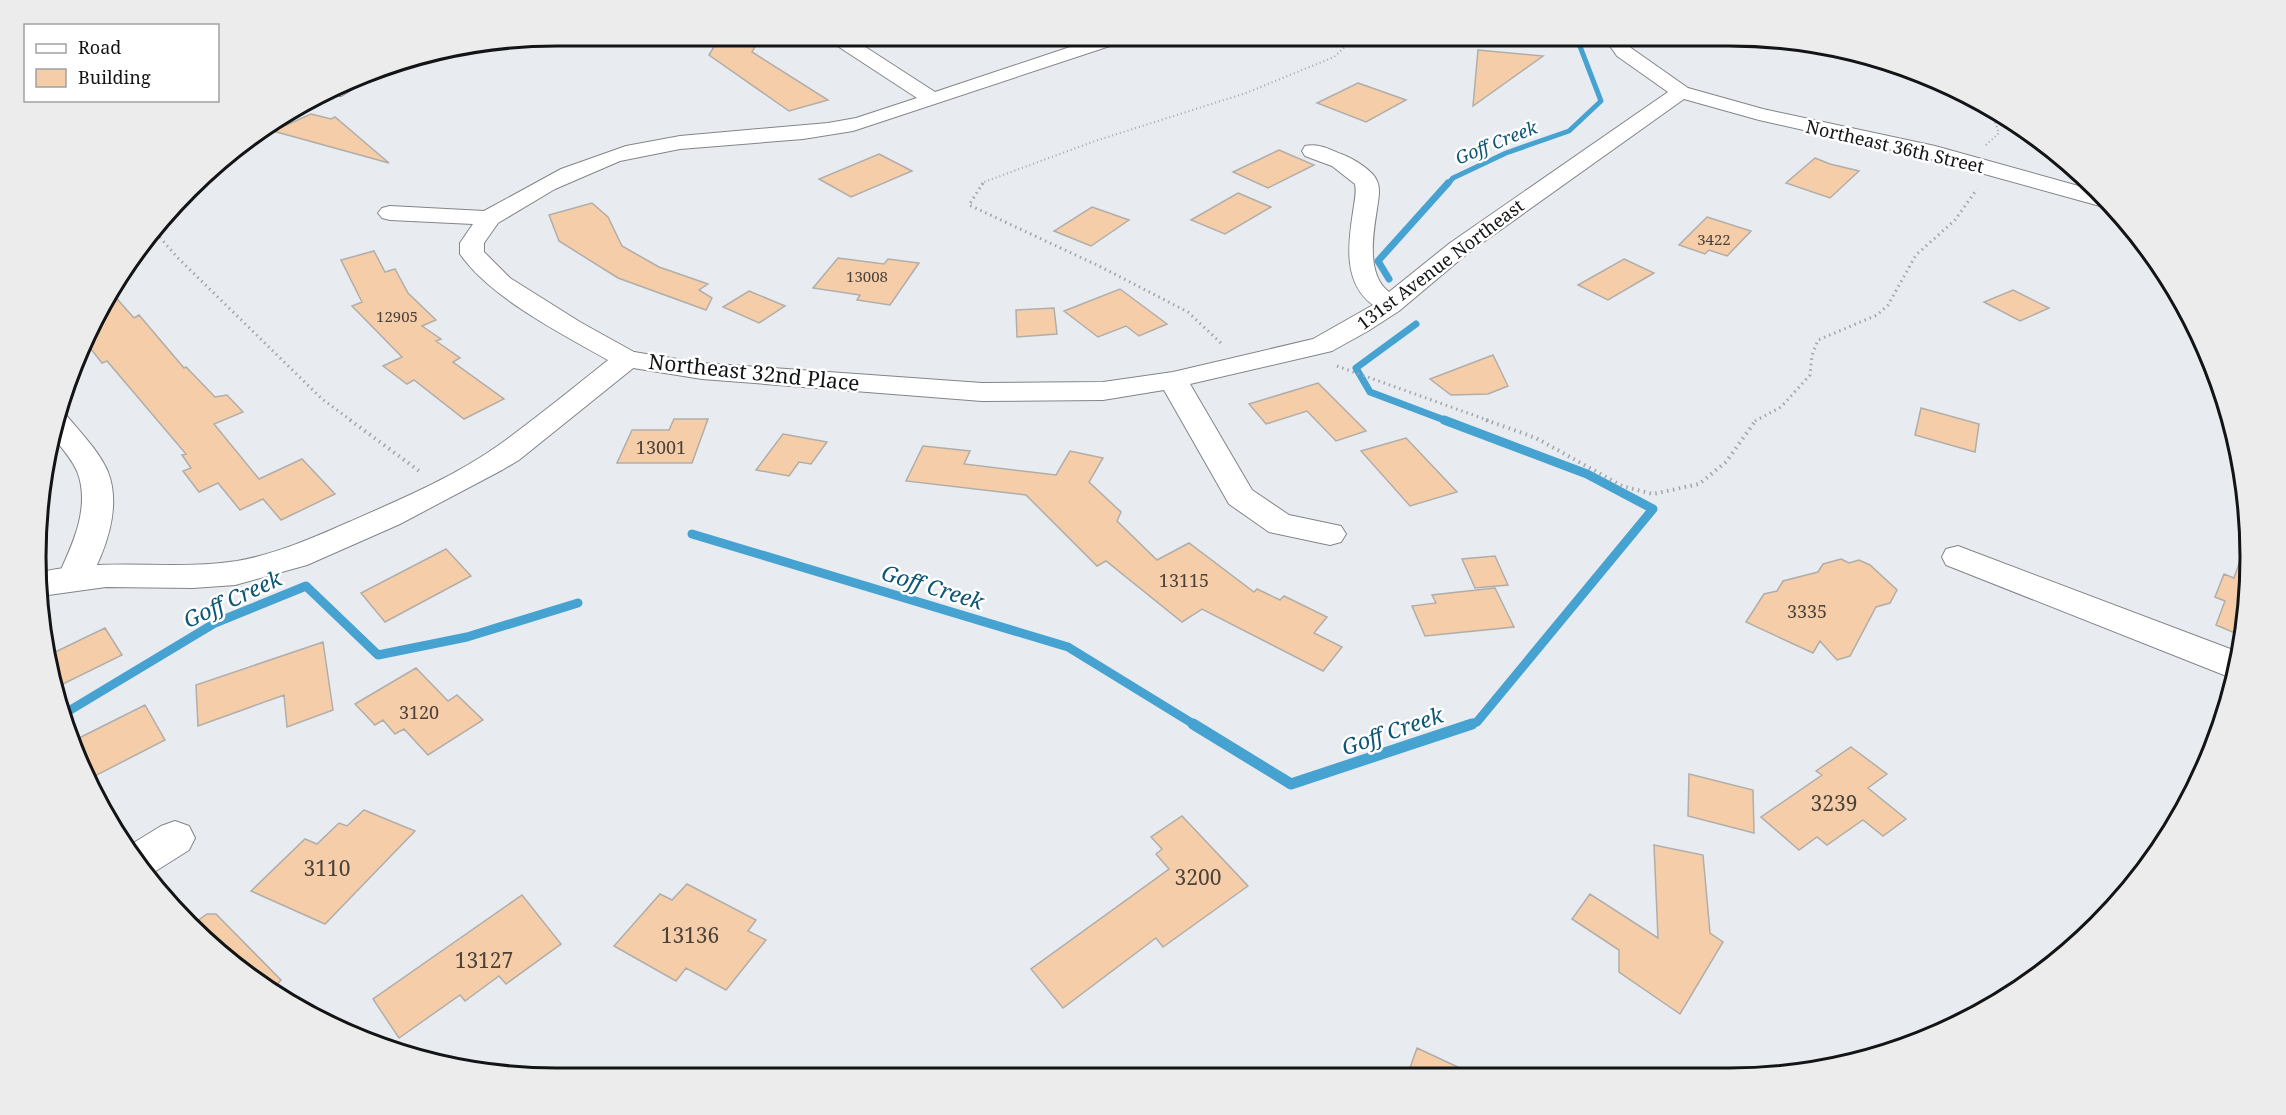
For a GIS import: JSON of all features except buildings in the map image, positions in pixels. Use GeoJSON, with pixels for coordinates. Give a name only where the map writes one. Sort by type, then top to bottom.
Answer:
{"type":"FeatureCollection","features":[{"type":"Feature","properties":{"kind":"street"},"geometry":{"type":"LineString","coordinates":[[851,46],[933,99]]}},
{"type":"Feature","properties":{"kind":"street"},"geometry":{"type":"LineString","coordinates":[[390,213],[489,218],[518,200],[560,179],[625,153],[653,146],[693,141],[802,135],[854,124],[1091,46]]}},
{"type":"Feature","properties":{"kind":"street","name":"Northeast 36th Street"},"geometry":{"type":"LineString","coordinates":[[1620,46],[1624,52],[1681,92],[1759,114],[1927,151],[2090,196]]}},
{"type":"Feature","properties":{"kind":"street","name":"131st Avenue Northeast"},"geometry":{"type":"LineString","coordinates":[[1173,380],[1322,345],[1359,325],[1390,305],[1459,248],[1681,92]]}},
{"type":"Feature","properties":{"kind":"street"},"geometry":{"type":"LineString","coordinates":[[1312,151],[1340,161],[1366,181],[1368,189],[1362,240],[1363,269],[1373,293],[1390,305]]}},
{"type":"Feature","properties":{"kind":"street","name":"Northeast 32nd Place"},"geometry":{"type":"LineString","coordinates":[[489,218],[472,243],[472,254],[482,266],[501,283],[571,328],[627,358],[702,371],[982,392],[1103,391],[1173,380]]}},
{"type":"Feature","properties":{"kind":"street"},"geometry":{"type":"LineString","coordinates":[[47,583],[75,576],[216,575],[267,566],[326,545],[400,511],[489,465],[508,453],[627,358]]}},
{"type":"Feature","properties":{"kind":"street"},"geometry":{"type":"LineString","coordinates":[[1173,380],[1240,497],[1280,524],[1330,534]]}},
{"type":"Feature","properties":{"kind":"street"},"geometry":{"type":"LineString","coordinates":[[63,430],[92,471],[97,492],[96,518],[88,546],[75,576]]}},
{"type":"Feature","properties":{"kind":"street"},"geometry":{"type":"LineString","coordinates":[[1958,557],[2228,663]]}},
{"type":"Feature","properties":{"kind":"street"},"geometry":{"type":"LineString","coordinates":[[144,858],[175,838]]}},
{"type":"Feature","properties":{"kind":"path"},"geometry":{"type":"LineString","coordinates":[[1240,365],[1188,312],[1098,266],[969,205],[984,182],[1095,141],[1246,93],[1334,57],[1346,46]]}},
{"type":"Feature","properties":{"kind":"path"},"geometry":{"type":"LineString","coordinates":[[1290,351],[1318,358],[1424,399],[1536,438],[1622,486],[1653,494],[1699,484],[1726,462],[1756,420],[1781,407],[1801,387],[1810,375],[1812,355],[1818,340],[1877,315],[1888,305],[1917,255],[1955,220],[1977,190],[1983,159],[1981,149],[1999,133],[1995,122]]}},
{"type":"Feature","properties":{"kind":"path"},"geometry":{"type":"LineString","coordinates":[[160,237],[178,258],[322,399],[423,474]]}},
{"type":"Feature","properties":{"kind":"waterway","name":"Goff Creek"},"geometry":{"type":"LineString","coordinates":[[1447,185],[1453,178],[1506,153],[1569,131],[1601,101],[1580,46]]}},
{"type":"Feature","properties":{"kind":"waterway","name":"Goff Creek"},"geometry":{"type":"LineString","coordinates":[[1389,279],[1378,261],[1448,183]]}},
{"type":"Feature","properties":{"kind":"waterway","name":"Goff Creek"},"geometry":{"type":"LineString","coordinates":[[1416,324],[1356,368],[1370,392],[1447,421]]}},
{"type":"Feature","properties":{"kind":"waterway","name":"Goff Creek"},"geometry":{"type":"LineString","coordinates":[[1444,420],[1587,474],[1653,509],[1477,722],[1467,725]]}},
{"type":"Feature","properties":{"kind":"waterway","name":"Goff Creek"},"geometry":{"type":"LineString","coordinates":[[692,534],[1068,647],[1195,725]]}},
{"type":"Feature","properties":{"kind":"waterway","name":"Goff Creek"},"geometry":{"type":"LineString","coordinates":[[70,710],[215,623],[306,586],[378,655],[467,637],[578,603]]}},
{"type":"Feature","properties":{"kind":"waterway","name":"Goff Creek"},"geometry":{"type":"LineString","coordinates":[[1193,724],[1291,784],[1472,724]]}}]}
